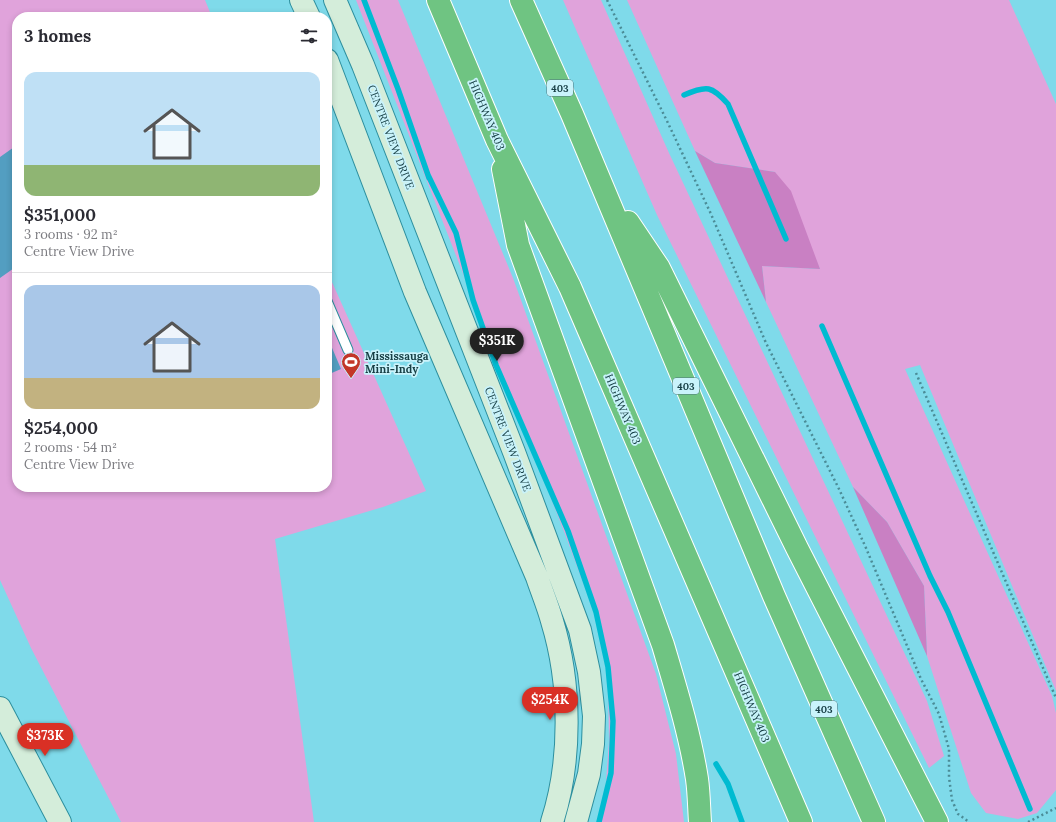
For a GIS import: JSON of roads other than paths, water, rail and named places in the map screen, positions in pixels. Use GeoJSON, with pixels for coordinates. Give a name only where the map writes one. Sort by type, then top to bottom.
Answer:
{"type":"FeatureCollection","features":[{"type":"Feature","properties":{"kind":"highway","name":"HIGHWAY 403"},"geometry":{"type":"LineString","coordinates":[[438,0],[497,140],[570,287],[801,822]]}},
{"type":"Feature","properties":{"kind":"highway","name":"403"},"geometry":{"type":"LineString","coordinates":[[521,0],[598,177],[774,596],[874,822]]}},
{"type":"Feature","properties":{"kind":"highway"},"geometry":{"type":"LineString","coordinates":[[497,140],[518,245],[663,645],[671,671],[692,752],[697,780],[700,822]]}},
{"type":"Feature","properties":{"kind":"highway"},"geometry":{"type":"LineString","coordinates":[[598,177],[659,268],[801,555],[937,822]]}},
{"type":"Feature","properties":{"kind":"street"},"geometry":{"type":"LineString","coordinates":[[301,0],[307,12]]}},
{"type":"Feature","properties":{"kind":"street","name":"CENTRE VIEW DRIVE"},"geometry":{"type":"LineString","coordinates":[[335,0],[363,65],[514,452],[580,630],[589,672],[594,716],[593,744],[589,774],[576,822]]}},
{"type":"Feature","properties":{"kind":"street"},"geometry":{"type":"LineString","coordinates":[[332,73],[415,292],[537,578],[553,621],[561,660],[567,704],[562,779],[552,822]]}},
{"type":"Feature","properties":{"kind":"street"},"geometry":{"type":"LineString","coordinates":[[0,708],[60,822]]}},
{"type":"Feature","properties":{"kind":"lane"},"geometry":{"type":"LineString","coordinates":[[332,313],[348,350]]}},
{"type":"Feature","properties":{"kind":"waterway"},"geometry":{"type":"LineString","coordinates":[[364,0],[398,89],[429,178]]}},
{"type":"Feature","properties":{"kind":"waterway"},"geometry":{"type":"LineString","coordinates":[[684,95],[698,90],[709,89],[718,94],[728,104],[786,239]]}},
{"type":"Feature","properties":{"kind":"waterway"},"geometry":{"type":"LineString","coordinates":[[428,175],[456,233],[473,300],[496,365],[568,531],[596,612],[608,667],[613,721],[611,773],[599,822]]}},
{"type":"Feature","properties":{"kind":"waterway"},"geometry":{"type":"LineString","coordinates":[[822,326],[930,576],[948,612],[1030,809]]}},
{"type":"Feature","properties":{"kind":"waterway"},"geometry":{"type":"LineString","coordinates":[[716,764],[728,784],[742,822]]}},
{"type":"Feature","properties":{"kind":"place","name":"Mississauga Mini-Indy"},"geometry":{"type":"Point","coordinates":[351,379]}}]}
